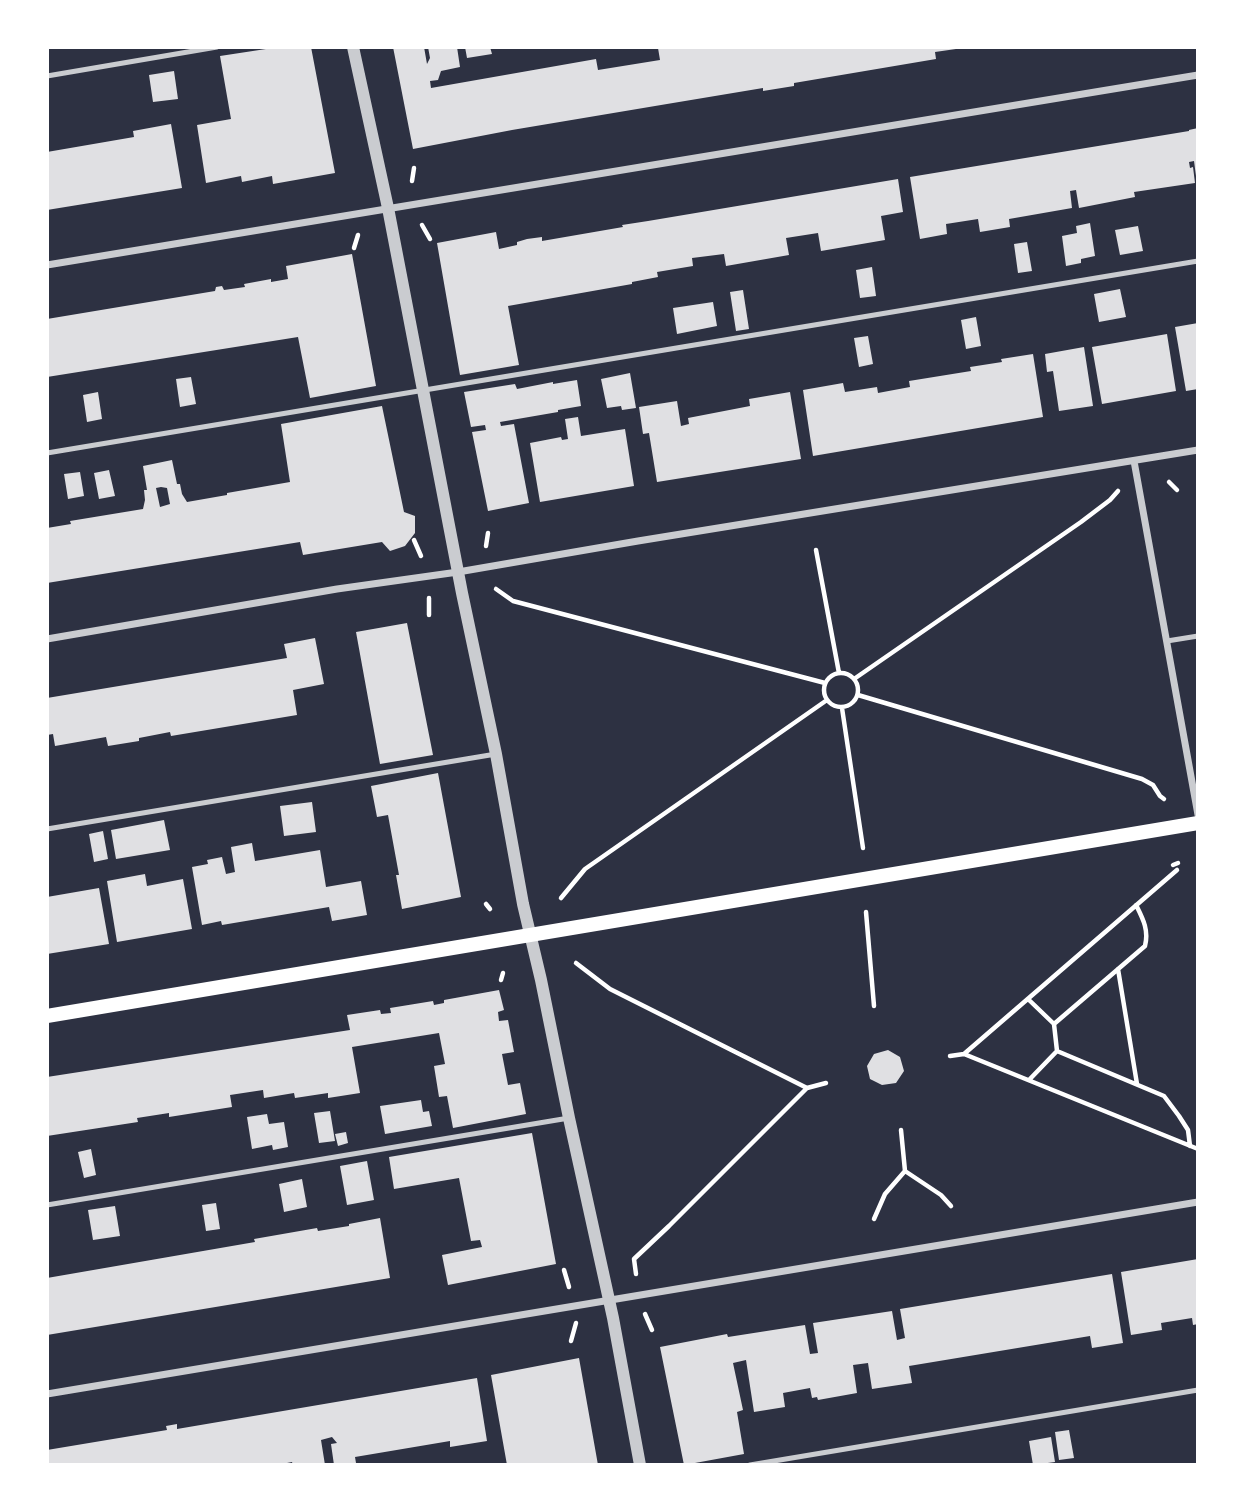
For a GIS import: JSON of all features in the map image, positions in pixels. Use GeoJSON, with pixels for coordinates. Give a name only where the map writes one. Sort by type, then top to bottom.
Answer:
{"type":"FeatureCollection","features":[{"type":"Feature","properties":{"kind":"main road"},"geometry":{"type":"LineString","coordinates":[[47,1016],[1198,823]]}},
{"type":"Feature","properties":{"kind":"street"},"geometry":{"type":"LineString","coordinates":[[353,47],[424,390],[530,936],[609,1299],[640,1465]]}},
{"type":"Feature","properties":{"kind":"street"},"geometry":{"type":"LineString","coordinates":[[47,265],[1198,75]]}},
{"type":"Feature","properties":{"kind":"street"},"geometry":{"type":"LineString","coordinates":[[47,639],[337,589],[458,572],[1198,450]]}},
{"type":"Feature","properties":{"kind":"street"},"geometry":{"type":"LineString","coordinates":[[1134,461],[1198,815]]}},
{"type":"Feature","properties":{"kind":"street"},"geometry":{"type":"LineString","coordinates":[[47,1394],[1198,1202]]}},
{"type":"Feature","properties":{"kind":"lane"},"geometry":{"type":"LineString","coordinates":[[47,76],[217,47]]}},
{"type":"Feature","properties":{"kind":"lane"},"geometry":{"type":"LineString","coordinates":[[47,453],[1198,261]]}},
{"type":"Feature","properties":{"kind":"lane"},"geometry":{"type":"LineString","coordinates":[[1167,641],[1198,636]]}},
{"type":"Feature","properties":{"kind":"lane"},"geometry":{"type":"LineString","coordinates":[[47,829],[496,754]]}},
{"type":"Feature","properties":{"kind":"lane"},"geometry":{"type":"LineString","coordinates":[[47,1205],[569,1118]]}},
{"type":"Feature","properties":{"kind":"lane"},"geometry":{"type":"LineString","coordinates":[[750,1465],[1198,1390]]}},
{"type":"Feature","properties":{"kind":"path"},"geometry":{"type":"LineString","coordinates":[[412,181],[414,167]]}},
{"type":"Feature","properties":{"kind":"path"},"geometry":{"type":"LineString","coordinates":[[422,225],[429,239]]}},
{"type":"Feature","properties":{"kind":"path"},"geometry":{"type":"LineString","coordinates":[[354,248],[358,235]]}},
{"type":"Feature","properties":{"kind":"path"},"geometry":{"type":"LineString","coordinates":[[1170,482],[1177,490]]}},
{"type":"Feature","properties":{"kind":"path"},"geometry":{"type":"LineString","coordinates":[[854,679],[1082,522],[1118,491]]}},
{"type":"Feature","properties":{"kind":"path"},"geometry":{"type":"LineString","coordinates":[[486,546],[488,533]]}},
{"type":"Feature","properties":{"kind":"path"},"geometry":{"type":"LineString","coordinates":[[414,540],[421,556]]}},
{"type":"Feature","properties":{"kind":"path"},"geometry":{"type":"LineString","coordinates":[[816,550],[838,673]]}},
{"type":"Feature","properties":{"kind":"path"},"geometry":{"type":"LineString","coordinates":[[496,589],[513,601],[825,683]]}},
{"type":"Feature","properties":{"kind":"path"},"geometry":{"type":"LineString","coordinates":[[429,598],[429,615]]}},
{"type":"Feature","properties":{"kind":"path"},"geometry":{"type":"LineString","coordinates":[[838,673],[844,673],[854,679],[858,695],[852,704],[842,708],[827,701],[824,689],[828,679],[838,673]]}},
{"type":"Feature","properties":{"kind":"path"},"geometry":{"type":"LineString","coordinates":[[858,695],[1142,779],[1153,785],[1164,799]]}},
{"type":"Feature","properties":{"kind":"path"},"geometry":{"type":"LineString","coordinates":[[561,898],[585,869],[827,701]]}},
{"type":"Feature","properties":{"kind":"path"},"geometry":{"type":"LineString","coordinates":[[842,708],[863,848]]}},
{"type":"Feature","properties":{"kind":"path"},"geometry":{"type":"LineString","coordinates":[[964,1054],[1136,905],[1176,866]]}},
{"type":"Feature","properties":{"kind":"path"},"geometry":{"type":"LineString","coordinates":[[1054,1024],[1145,946],[1146,925],[1136,905]]}},
{"type":"Feature","properties":{"kind":"path"},"geometry":{"type":"LineString","coordinates":[[866,912],[874,1006]]}},
{"type":"Feature","properties":{"kind":"path"},"geometry":{"type":"LineString","coordinates":[[576,963],[610,989],[807,1087]]}},
{"type":"Feature","properties":{"kind":"path"},"geometry":{"type":"LineString","coordinates":[[1118,969],[1137,1085]]}},
{"type":"Feature","properties":{"kind":"path"},"geometry":{"type":"LineString","coordinates":[[501,980],[503,973]]}},
{"type":"Feature","properties":{"kind":"path"},"geometry":{"type":"LineString","coordinates":[[1028,999],[1054,1024],[1058,1051]]}},
{"type":"Feature","properties":{"kind":"path"},"geometry":{"type":"LineString","coordinates":[[1058,1051],[1164,1096],[1188,1130],[1191,1146]]}},
{"type":"Feature","properties":{"kind":"path"},"geometry":{"type":"LineString","coordinates":[[1029,1080],[1058,1051]]}},
{"type":"Feature","properties":{"kind":"path"},"geometry":{"type":"LineString","coordinates":[[950,1056],[964,1054],[1198,1149]]}},
{"type":"Feature","properties":{"kind":"path"},"geometry":{"type":"LineString","coordinates":[[636,1274],[634,1259],[807,1087],[826,1083]]}},
{"type":"Feature","properties":{"kind":"path"},"geometry":{"type":"LineString","coordinates":[[874,1219],[885,1194],[905,1171],[901,1130]]}},
{"type":"Feature","properties":{"kind":"path"},"geometry":{"type":"LineString","coordinates":[[905,1171],[941,1195],[951,1206]]}},
{"type":"Feature","properties":{"kind":"path"},"geometry":{"type":"LineString","coordinates":[[564,1270],[569,1287]]}},
{"type":"Feature","properties":{"kind":"path"},"geometry":{"type":"LineString","coordinates":[[645,1314],[652,1330]]}},
{"type":"Feature","properties":{"kind":"path"},"geometry":{"type":"LineString","coordinates":[[571,1341],[576,1323]]}},
{"type":"Feature","properties":{"kind":"building"},"geometry":{"type":"Polygon","coordinates":[[[279,47],[311,47],[335,173],[273,184],[272,176],[242,182],[241,176],[206,183],[197,125],[231,119],[220,56],[279,47]]]}},
{"type":"Feature","properties":{"kind":"building"},"geometry":{"type":"Polygon","coordinates":[[[393,47],[424,47],[427,64],[430,58],[428,47],[457,47],[460,67],[441,71],[438,80],[430,81],[431,88],[596,59],[598,70],[660,60],[658,48],[661,47],[956,49],[935,52],[936,59],[794,83],[794,86],[763,91],[763,88],[413,149],[393,47]]]}},
{"type":"Feature","properties":{"kind":"building"},"geometry":{"type":"Polygon","coordinates":[[[465,47],[490,47],[492,54],[467,58],[465,47]]]}},
{"type":"Feature","properties":{"kind":"building"},"geometry":{"type":"Polygon","coordinates":[[[174,71],[178,99],[153,102],[149,75],[174,71]]]}},
{"type":"Feature","properties":{"kind":"building"},"geometry":{"type":"Polygon","coordinates":[[[171,124],[182,188],[47,210],[47,152],[134,137],[133,131],[171,124]]]}},
{"type":"Feature","properties":{"kind":"building"},"geometry":{"type":"Polygon","coordinates":[[[1198,128],[1198,176],[1194,161],[1189,162],[1190,168],[1193,167],[1195,183],[1134,192],[1135,197],[1079,208],[1076,190],[1070,191],[1072,208],[1009,219],[1010,227],[980,232],[978,219],[946,224],[947,234],[920,239],[910,177],[1198,128]]]}},
{"type":"Feature","properties":{"kind":"building"},"geometry":{"type":"Polygon","coordinates":[[[898,179],[903,212],[881,216],[885,240],[821,251],[818,233],[786,238],[789,255],[726,266],[724,254],[692,258],[693,266],[657,272],[658,277],[632,284],[508,306],[519,365],[460,375],[437,243],[496,232],[499,249],[517,245],[517,242],[527,239],[542,237],[542,241],[898,179]]]}},
{"type":"Feature","properties":{"kind":"building"},"geometry":{"type":"Polygon","coordinates":[[[1090,223],[1095,256],[1066,266],[1062,236],[1077,233],[1076,226],[1090,223]]]}},
{"type":"Feature","properties":{"kind":"building"},"geometry":{"type":"Polygon","coordinates":[[[1138,226],[1143,251],[1120,255],[1115,230],[1138,226]]]}},
{"type":"Feature","properties":{"kind":"building"},"geometry":{"type":"Polygon","coordinates":[[[1027,242],[1032,271],[1018,273],[1014,244],[1027,242]]]}},
{"type":"Feature","properties":{"kind":"building"},"geometry":{"type":"Polygon","coordinates":[[[352,254],[376,386],[310,398],[298,337],[47,377],[47,319],[215,291],[216,287],[222,286],[224,290],[271,279],[271,282],[288,279],[286,266],[352,254]]]}},
{"type":"Feature","properties":{"kind":"building"},"geometry":{"type":"Polygon","coordinates":[[[872,267],[876,296],[860,298],[856,270],[872,267]]]}},
{"type":"Feature","properties":{"kind":"building"},"geometry":{"type":"Polygon","coordinates":[[[1120,289],[1126,317],[1099,322],[1094,294],[1120,289]]]}},
{"type":"Feature","properties":{"kind":"building"},"geometry":{"type":"Polygon","coordinates":[[[743,290],[749,329],[736,331],[730,292],[743,290]]]}},
{"type":"Feature","properties":{"kind":"building"},"geometry":{"type":"Polygon","coordinates":[[[713,302],[717,326],[677,334],[673,308],[713,302]]]}},
{"type":"Feature","properties":{"kind":"building"},"geometry":{"type":"Polygon","coordinates":[[[976,317],[981,346],[966,349],[961,320],[976,317]]]}},
{"type":"Feature","properties":{"kind":"building"},"geometry":{"type":"Polygon","coordinates":[[[1198,323],[1198,389],[1186,391],[1175,327],[1198,323]]]}},
{"type":"Feature","properties":{"kind":"building"},"geometry":{"type":"Polygon","coordinates":[[[1167,334],[1176,391],[1102,404],[1092,347],[1167,334]]]}},
{"type":"Feature","properties":{"kind":"building"},"geometry":{"type":"Polygon","coordinates":[[[868,336],[873,364],[859,367],[854,338],[868,336]]]}},
{"type":"Feature","properties":{"kind":"building"},"geometry":{"type":"Polygon","coordinates":[[[1084,347],[1093,406],[1059,411],[1053,371],[1047,372],[1045,354],[1084,347]]]}},
{"type":"Feature","properties":{"kind":"building"},"geometry":{"type":"Polygon","coordinates":[[[1033,354],[1043,417],[813,456],[803,390],[843,383],[845,392],[877,387],[878,393],[910,387],[909,381],[971,371],[970,367],[1033,354]]]}},
{"type":"Feature","properties":{"kind":"building"},"geometry":{"type":"Polygon","coordinates":[[[630,373],[636,408],[607,408],[601,379],[630,373]]]}},
{"type":"Feature","properties":{"kind":"building"},"geometry":{"type":"Polygon","coordinates":[[[191,377],[196,404],[180,407],[176,379],[191,377]]]}},
{"type":"Feature","properties":{"kind":"building"},"geometry":{"type":"Polygon","coordinates":[[[577,380],[581,406],[500,422],[501,426],[514,424],[529,503],[488,511],[472,432],[486,430],[485,425],[471,427],[464,392],[515,384],[517,389],[577,380]]]}},
{"type":"Feature","properties":{"kind":"building"},"geometry":{"type":"Polygon","coordinates":[[[98,392],[102,419],[87,422],[83,395],[98,392]]]}},
{"type":"Feature","properties":{"kind":"building"},"geometry":{"type":"Polygon","coordinates":[[[790,392],[801,459],[657,482],[649,433],[643,434],[639,407],[677,401],[681,426],[689,424],[688,418],[750,406],[749,399],[790,392]]]}},
{"type":"Feature","properties":{"kind":"building"},"geometry":{"type":"Polygon","coordinates":[[[382,406],[404,512],[415,516],[415,533],[405,546],[390,551],[382,542],[303,555],[300,542],[47,583],[47,528],[71,524],[70,521],[143,509],[144,490],[147,490],[143,466],[172,460],[177,484],[180,484],[187,502],[290,482],[281,424],[382,406]],[[156,488],[160,507],[170,504],[167,488],[156,488]]]}},
{"type":"Feature","properties":{"kind":"building"},"geometry":{"type":"Polygon","coordinates":[[[578,417],[581,436],[625,429],[634,486],[540,502],[530,443],[561,437],[562,440],[568,439],[565,419],[578,417]]]}},
{"type":"Feature","properties":{"kind":"building"},"geometry":{"type":"Polygon","coordinates":[[[109,470],[115,496],[99,499],[94,473],[109,470]]]}},
{"type":"Feature","properties":{"kind":"building"},"geometry":{"type":"Polygon","coordinates":[[[80,472],[84,496],[68,499],[64,474],[80,472]]]}},
{"type":"Feature","properties":{"kind":"building"},"geometry":{"type":"Polygon","coordinates":[[[407,623],[433,755],[380,764],[356,632],[407,623]]]}},
{"type":"Feature","properties":{"kind":"building"},"geometry":{"type":"Polygon","coordinates":[[[315,638],[324,684],[293,690],[297,715],[171,736],[170,732],[108,746],[106,737],[55,746],[53,734],[47,735],[47,698],[287,658],[284,644],[315,638]]]}},
{"type":"Feature","properties":{"kind":"building"},"geometry":{"type":"Polygon","coordinates":[[[438,773],[461,897],[402,909],[388,815],[377,817],[371,786],[438,773]]]}},
{"type":"Feature","properties":{"kind":"building"},"geometry":{"type":"Polygon","coordinates":[[[312,802],[316,832],[284,836],[280,806],[312,802]]]}},
{"type":"Feature","properties":{"kind":"building"},"geometry":{"type":"Polygon","coordinates":[[[164,820],[170,850],[116,859],[111,830],[164,820]]]}},
{"type":"Feature","properties":{"kind":"building"},"geometry":{"type":"Polygon","coordinates":[[[103,831],[108,859],[94,862],[89,834],[103,831]]]}},
{"type":"Feature","properties":{"kind":"building"},"geometry":{"type":"Polygon","coordinates":[[[252,843],[255,861],[320,850],[326,887],[361,881],[367,915],[332,921],[329,907],[222,925],[221,921],[202,925],[192,867],[208,864],[207,860],[222,857],[226,874],[235,872],[231,847],[252,843]]]}},
{"type":"Feature","properties":{"kind":"building"},"geometry":{"type":"Polygon","coordinates":[[[145,874],[147,886],[183,879],[192,929],[117,942],[107,881],[145,874]]]}},
{"type":"Feature","properties":{"kind":"building"},"geometry":{"type":"Polygon","coordinates":[[[99,888],[109,944],[47,954],[47,897],[99,888]]]}},
{"type":"Feature","properties":{"kind":"building"},"geometry":{"type":"Polygon","coordinates":[[[499,990],[504,1010],[498,1012],[499,1021],[508,1020],[514,1052],[502,1054],[508,1085],[520,1083],[526,1114],[453,1128],[447,1096],[439,1097],[434,1066],[445,1064],[439,1033],[352,1047],[360,1093],[328,1098],[328,1093],[295,1098],[294,1093],[264,1098],[263,1090],[230,1095],[232,1107],[169,1117],[169,1113],[137,1118],[138,1122],[47,1136],[47,1077],[350,1030],[347,1015],[380,1010],[381,1014],[391,1013],[390,1008],[433,1001],[434,1005],[444,1003],[444,1000],[499,990]]]}},
{"type":"Feature","properties":{"kind":"building"},"geometry":{"type":"Polygon","coordinates":[[[888,1050],[900,1057],[904,1071],[896,1083],[882,1085],[870,1079],[867,1066],[874,1054],[888,1050]]]}},
{"type":"Feature","properties":{"kind":"building"},"geometry":{"type":"Polygon","coordinates":[[[421,1100],[423,1112],[429,1111],[432,1126],[385,1134],[380,1106],[421,1100]]]}},
{"type":"Feature","properties":{"kind":"building"},"geometry":{"type":"Polygon","coordinates":[[[330,1111],[335,1141],[319,1143],[314,1113],[330,1111]]]}},
{"type":"Feature","properties":{"kind":"building"},"geometry":{"type":"Polygon","coordinates":[[[267,1114],[269,1124],[284,1122],[288,1147],[273,1150],[272,1145],[252,1149],[247,1117],[267,1114]]]}},
{"type":"Feature","properties":{"kind":"building"},"geometry":{"type":"Polygon","coordinates":[[[346,1132],[348,1143],[338,1146],[335,1134],[346,1132]]]}},
{"type":"Feature","properties":{"kind":"building"},"geometry":{"type":"Polygon","coordinates":[[[532,1133],[556,1264],[448,1285],[442,1255],[482,1247],[480,1240],[471,1241],[459,1178],[394,1189],[389,1157],[532,1133]]]}},
{"type":"Feature","properties":{"kind":"building"},"geometry":{"type":"Polygon","coordinates":[[[91,1149],[96,1175],[84,1178],[78,1152],[91,1149]]]}},
{"type":"Feature","properties":{"kind":"building"},"geometry":{"type":"Polygon","coordinates":[[[367,1161],[374,1200],[347,1205],[340,1166],[367,1161]]]}},
{"type":"Feature","properties":{"kind":"building"},"geometry":{"type":"Polygon","coordinates":[[[302,1179],[307,1207],[284,1212],[279,1184],[302,1179]]]}},
{"type":"Feature","properties":{"kind":"building"},"geometry":{"type":"Polygon","coordinates":[[[216,1203],[220,1229],[206,1231],[202,1205],[216,1203]]]}},
{"type":"Feature","properties":{"kind":"building"},"geometry":{"type":"Polygon","coordinates":[[[115,1206],[120,1236],[93,1240],[88,1210],[115,1206]]]}},
{"type":"Feature","properties":{"kind":"building"},"geometry":{"type":"Polygon","coordinates":[[[380,1218],[390,1278],[47,1335],[47,1278],[255,1242],[254,1239],[317,1228],[318,1231],[349,1226],[380,1218]]]}},
{"type":"Feature","properties":{"kind":"building"},"geometry":{"type":"Polygon","coordinates":[[[1198,1259],[1198,1324],[1193,1325],[1192,1318],[1161,1323],[1162,1330],[1131,1335],[1121,1272],[1198,1259]]]}},
{"type":"Feature","properties":{"kind":"building"},"geometry":{"type":"Polygon","coordinates":[[[1112,1274],[1123,1343],[1092,1348],[1090,1336],[909,1366],[912,1383],[872,1389],[868,1363],[853,1365],[857,1393],[818,1400],[817,1397],[812,1398],[810,1388],[783,1393],[785,1407],[754,1412],[746,1360],[733,1363],[743,1410],[737,1412],[744,1454],[684,1465],[660,1347],[727,1334],[728,1337],[805,1325],[810,1354],[818,1353],[813,1323],[892,1311],[897,1340],[905,1338],[900,1309],[1112,1274]]]}},
{"type":"Feature","properties":{"kind":"building"},"geometry":{"type":"Polygon","coordinates":[[[579,1358],[598,1465],[507,1465],[491,1375],[579,1358]]]}},
{"type":"Feature","properties":{"kind":"building"},"geometry":{"type":"Polygon","coordinates":[[[477,1378],[487,1441],[450,1447],[450,1441],[355,1457],[356,1463],[346,1465],[334,1465],[331,1444],[337,1443],[332,1437],[321,1440],[325,1465],[293,1465],[292,1462],[277,1465],[47,1465],[47,1450],[167,1430],[166,1426],[177,1424],[177,1429],[477,1378]]]}},
{"type":"Feature","properties":{"kind":"building"},"geometry":{"type":"Polygon","coordinates":[[[1069,1430],[1074,1458],[1059,1460],[1055,1432],[1069,1430]]]}},
{"type":"Feature","properties":{"kind":"building"},"geometry":{"type":"Polygon","coordinates":[[[1051,1437],[1055,1462],[1033,1465],[1029,1441],[1051,1437]]]}}]}
